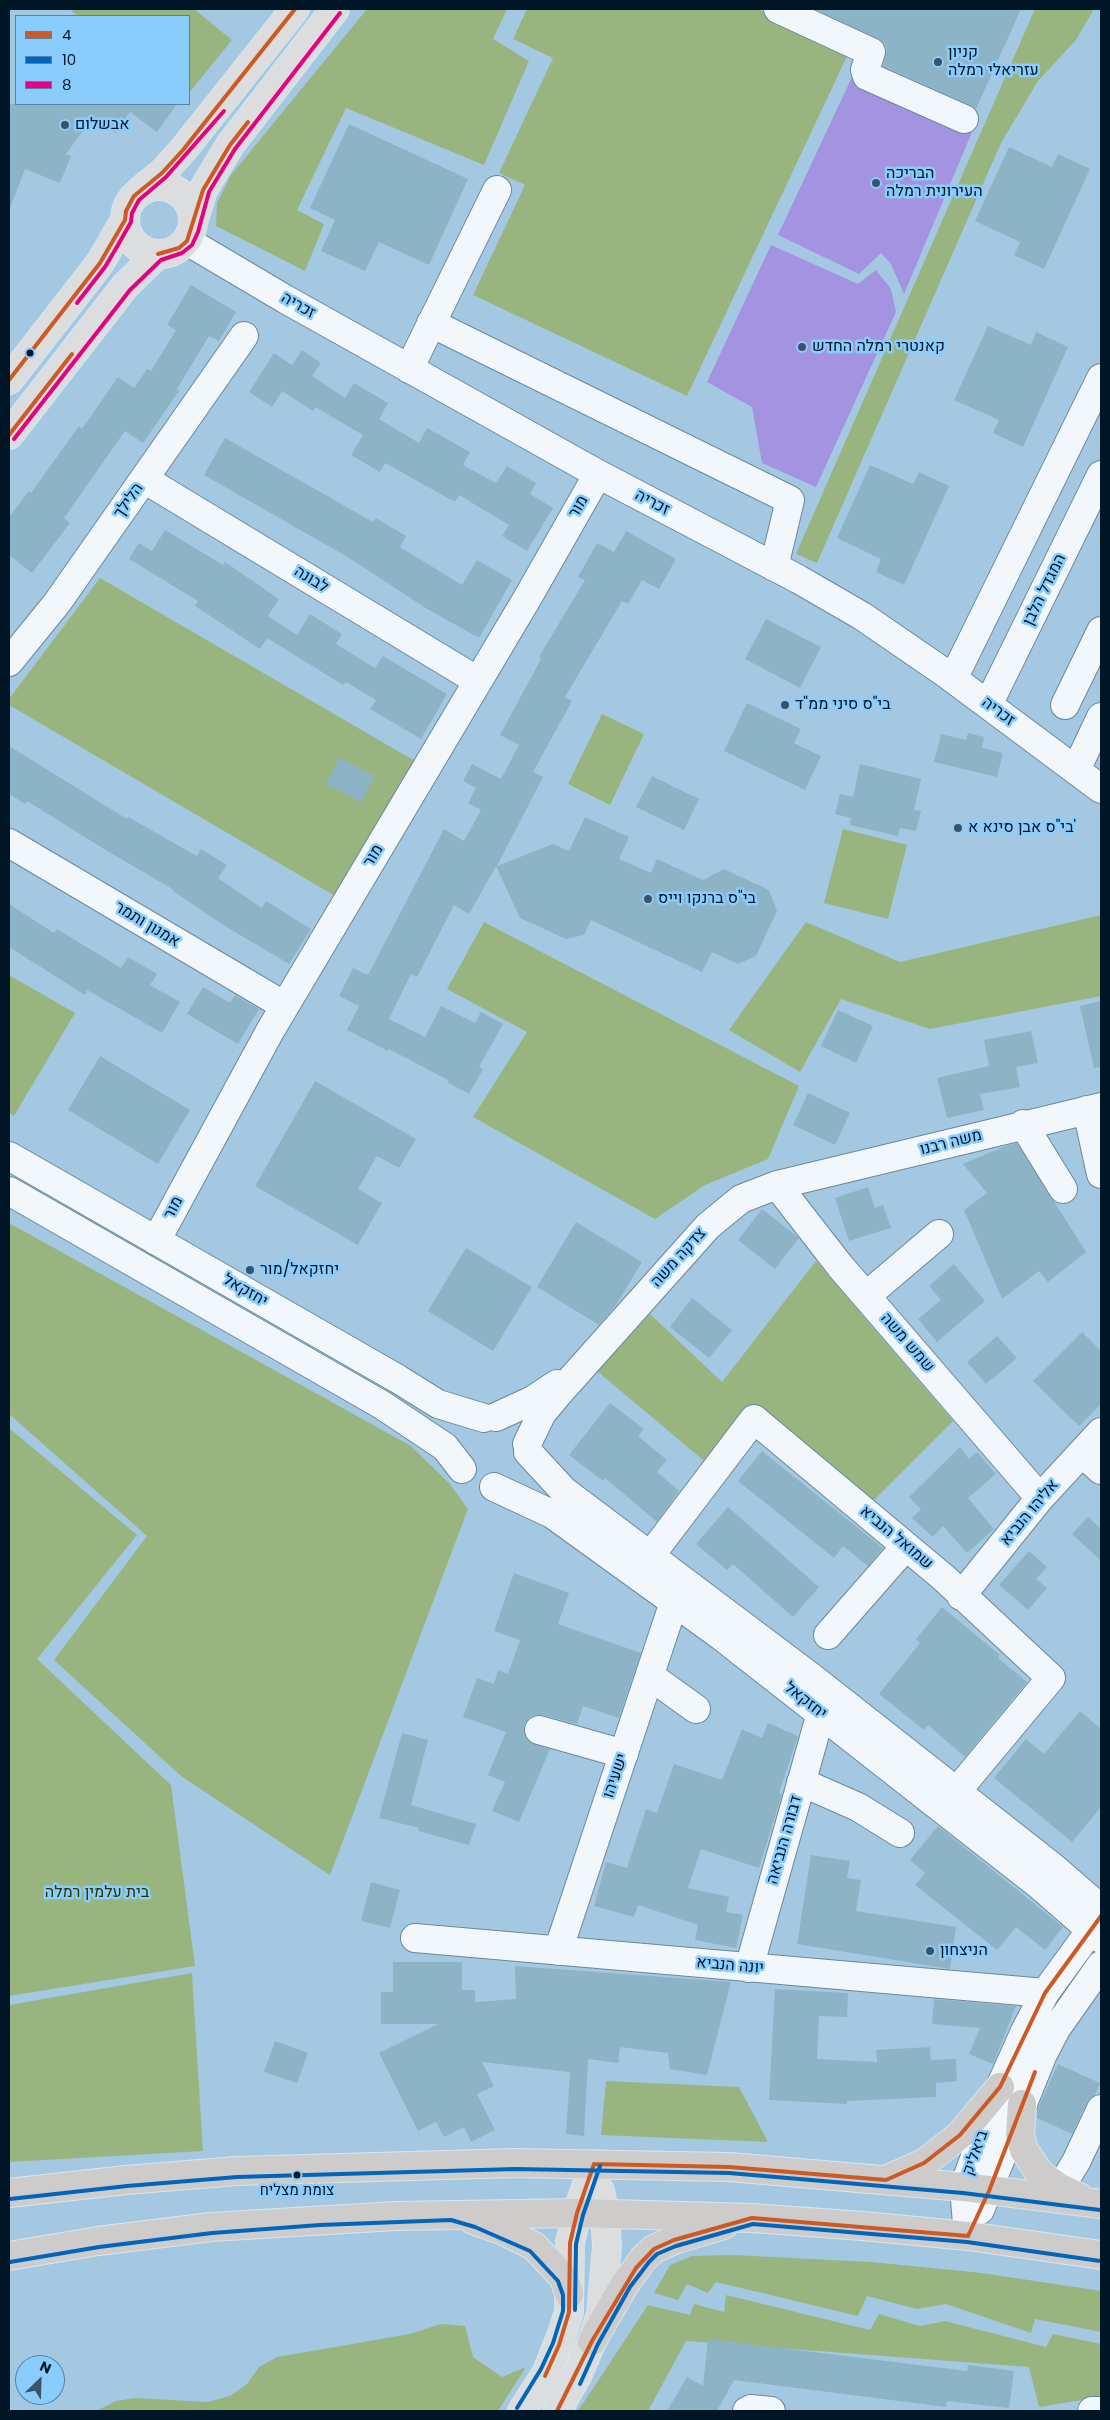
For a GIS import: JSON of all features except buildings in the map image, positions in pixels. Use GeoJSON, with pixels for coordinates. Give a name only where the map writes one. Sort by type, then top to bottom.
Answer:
{"type":"FeatureCollection","features":[{"type":"Feature","properties":{"kind":"highway"},"geometry":{"type":"LineString","coordinates":[[886,2180],[924,2163],[960,2135],[1000,2087]]}},
{"type":"Feature","properties":{"kind":"highway"},"geometry":{"type":"LineString","coordinates":[[1022,2104],[1020,2135],[1024,2150],[1040,2174],[1060,2188],[1096,2203]]}},
{"type":"Feature","properties":{"kind":"highway"},"geometry":{"type":"LineString","coordinates":[[9,2193],[126,2180],[246,2171],[515,2163],[729,2167],[886,2180],[1096,2203]]}},
{"type":"Feature","properties":{"kind":"highway"},"geometry":{"type":"LineString","coordinates":[[9,2256],[98,2241],[211,2227],[320,2219],[452,2214],[577,2213],[752,2218],[968,2236],[1101,2255]]}},
{"type":"Feature","properties":{"kind":"highway"},"geometry":{"type":"LineString","coordinates":[[452,2214],[501,2230],[534,2246],[564,2278],[569,2294]]}},
{"type":"Feature","properties":{"kind":"highway"},"geometry":{"type":"LineString","coordinates":[[592,2341],[636,2268],[654,2249],[674,2240],[752,2218]]}},
{"type":"Feature","properties":{"kind":"main road"},"geometry":{"type":"LineString","coordinates":[[9,380],[100,263],[125,220],[129,203],[141,190],[162,173],[183,150],[295,9]]}},
{"type":"Feature","properties":{"kind":"main road"},"geometry":{"type":"LineString","coordinates":[[9,434],[125,286],[158,254],[174,250],[190,230],[203,190],[230,145],[336,9]]}},
{"type":"Feature","properties":{"kind":"main road"},"geometry":{"type":"LineString","coordinates":[[141,190],[158,186],[176,189],[188,202],[190,230]]}},
{"type":"Feature","properties":{"kind":"main road"},"geometry":{"type":"LineString","coordinates":[[125,220],[126,231],[139,247],[158,254]]}},
{"type":"Feature","properties":{"kind":"main road"},"geometry":{"type":"LineString","coordinates":[[522,2411],[547,2372],[559,2344],[568,2312],[570,2243],[577,2213],[594,2164]]}},
{"type":"Feature","properties":{"kind":"main road"},"geometry":{"type":"LineString","coordinates":[[557,2411],[592,2341],[601,2314],[607,2246],[605,2215],[594,2164]]}},
{"type":"Feature","properties":{"kind":"street"},"geometry":{"type":"LineString","coordinates":[[778,9],[871,52],[865,70],[867,76],[964,119]]}},
{"type":"Feature","properties":{"kind":"street"},"geometry":{"type":"LineString","coordinates":[[409,369],[496,190]]}},
{"type":"Feature","properties":{"kind":"street","name":"זכריה"},"geometry":{"type":"LineString","coordinates":[[190,230],[409,369],[598,474],[862,616],[953,679],[1101,789]]}},
{"type":"Feature","properties":{"kind":"street"},"geometry":{"type":"LineString","coordinates":[[432,323],[790,500],[774,567]]}},
{"type":"Feature","properties":{"kind":"street","name":"הלילך"},"geometry":{"type":"LineString","coordinates":[[9,662],[57,603],[244,336]]}},
{"type":"Feature","properties":{"kind":"street"},"geometry":{"type":"LineString","coordinates":[[953,679],[1101,378]]}},
{"type":"Feature","properties":{"kind":"street","name":"מור"},"geometry":{"type":"LineString","coordinates":[[156,1241],[284,1006],[478,681],[598,474]]}},
{"type":"Feature","properties":{"kind":"street","name":"המגדל הלבן"},"geometry":{"type":"LineString","coordinates":[[988,705],[1101,475]]}},
{"type":"Feature","properties":{"kind":"street","name":"לבונה"},"geometry":{"type":"LineString","coordinates":[[144,478],[478,681]]}},
{"type":"Feature","properties":{"kind":"street"},"geometry":{"type":"LineString","coordinates":[[1045,493],[1084,510]]}},
{"type":"Feature","properties":{"kind":"street"},"geometry":{"type":"LineString","coordinates":[[1065,705],[1101,631]]}},
{"type":"Feature","properties":{"kind":"street"},"geometry":{"type":"LineString","coordinates":[[1076,770],[1101,717]]}},
{"type":"Feature","properties":{"kind":"street","name":"אמנון ותמר"},"geometry":{"type":"LineString","coordinates":[[9,843],[284,1006]]}},
{"type":"Feature","properties":{"kind":"street"},"geometry":{"type":"LineString","coordinates":[[1094,1108],[1101,1174]]}},
{"type":"Feature","properties":{"kind":"street","name":"משה רבנו"},"geometry":{"type":"LineString","coordinates":[[789,1182],[1094,1108]]}},
{"type":"Feature","properties":{"kind":"street"},"geometry":{"type":"LineString","coordinates":[[1023,1124],[1063,1189]]}},
{"type":"Feature","properties":{"kind":"street","name":"יחזקאל"},"geometry":{"type":"LineString","coordinates":[[9,1156],[398,1379],[438,1404],[490,1418]]}},
{"type":"Feature","properties":{"kind":"street","name":"שמש משה"},"geometry":{"type":"LineString","coordinates":[[789,1182],[818,1238],[1040,1498]]}},
{"type":"Feature","properties":{"kind":"street","name":"צדקה משה"},"geometry":{"type":"LineString","coordinates":[[527,1448],[542,1413],[708,1226],[742,1199],[789,1182]]}},
{"type":"Feature","properties":{"kind":"street","name":"יחזקאל"},"geometry":{"type":"LineString","coordinates":[[9,1191],[382,1405],[445,1447],[462,1469]]}},
{"type":"Feature","properties":{"kind":"street"},"geometry":{"type":"LineString","coordinates":[[866,1296],[939,1234]]}},
{"type":"Feature","properties":{"kind":"street","name":"צדקה משה"},"geometry":{"type":"LineString","coordinates":[[490,1418],[532,1400],[579,1370]]}},
{"type":"Feature","properties":{"kind":"street"},"geometry":{"type":"LineString","coordinates":[[490,1418],[516,1426],[527,1448],[524,1468],[514,1480],[494,1487],[475,1483],[462,1469],[458,1459],[460,1438],[474,1422],[490,1418]]}},
{"type":"Feature","properties":{"kind":"street","name":"שמואל הנביא"},"geometry":{"type":"LineString","coordinates":[[650,1556],[754,1419],[906,1546],[1051,1678],[956,1792]]}},
{"type":"Feature","properties":{"kind":"street","name":"אליהו הנביא"},"geometry":{"type":"LineString","coordinates":[[962,1596],[1040,1498],[1092,1461],[1101,1432]]}},
{"type":"Feature","properties":{"kind":"street","name":"יחזקאל"},"geometry":{"type":"LineString","coordinates":[[527,1448],[564,1491],[810,1677],[956,1792],[1099,1923]]}},
{"type":"Feature","properties":{"kind":"street","name":"יחזקאל"},"geometry":{"type":"LineString","coordinates":[[494,1487],[552,1514],[674,1602],[821,1713],[1039,1885],[1099,1923]]}},
{"type":"Feature","properties":{"kind":"street"},"geometry":{"type":"LineString","coordinates":[[828,1635],[906,1546]]}},
{"type":"Feature","properties":{"kind":"street","name":"ישעיהו"},"geometry":{"type":"LineString","coordinates":[[558,1950],[674,1602]]}},
{"type":"Feature","properties":{"kind":"street"},"geometry":{"type":"LineString","coordinates":[[650,1676],[696,1709]]}},
{"type":"Feature","properties":{"kind":"street","name":"דבורה הנביאה"},"geometry":{"type":"LineString","coordinates":[[749,1968],[821,1713]]}},
{"type":"Feature","properties":{"kind":"street"},"geometry":{"type":"LineString","coordinates":[[539,1730],[624,1754]]}},
{"type":"Feature","properties":{"kind":"street"},"geometry":{"type":"LineString","coordinates":[[801,1782],[858,1807],[900,1833]]}},
{"type":"Feature","properties":{"kind":"street","name":"ביאליק"},"geometry":{"type":"LineString","coordinates":[[968,2236],[976,2189],[1000,2087],[1025,2031],[1045,1993],[1099,1923]]}},
{"type":"Feature","properties":{"kind":"street","name":"יונה הנביא"},"geometry":{"type":"LineString","coordinates":[[415,1938],[1045,1993]]}},
{"type":"Feature","properties":{"kind":"street","name":"ביאליק"},"geometry":{"type":"LineString","coordinates":[[976,2189],[1022,2104],[1056,2029],[1096,1977]]}},
{"type":"Feature","properties":{"kind":"street"},"geometry":{"type":"LineString","coordinates":[[1060,2188],[1076,2162],[1101,2109]]}},
{"type":"Feature","properties":{"kind":"street"},"geometry":{"type":"LineString","coordinates":[[747,2411],[752,2408],[771,2411]]}},
{"type":"Feature","properties":{"kind":"street"},"geometry":{"type":"LineString","coordinates":[[1092,2411],[1101,2411]]}},
{"type":"Feature","properties":{"kind":"green space"},"geometry":{"type":"Polygon","coordinates":[[[69,9],[194,9],[232,40],[190,92],[190,15],[77,15],[69,9]]]}},
{"type":"Feature","properties":{"kind":"green space"},"geometry":{"type":"Polygon","coordinates":[[[367,9],[507,9],[493,39],[529,61],[484,165],[346,108],[297,210],[324,224],[305,271],[216,226],[217,203],[231,175],[367,9]]]}},
{"type":"Feature","properties":{"kind":"green space"},"geometry":{"type":"Polygon","coordinates":[[[527,9],[757,9],[849,52],[687,396],[473,295],[525,185],[499,173],[553,58],[513,39],[527,9]]]}},
{"type":"Feature","properties":{"kind":"green space"},"geometry":{"type":"Polygon","coordinates":[[[1035,9],[1094,9],[1076,40],[1038,81],[1001,143],[817,563],[796,554],[1035,9]]]}},
{"type":"Feature","properties":{"kind":"green space"},"geometry":{"type":"Polygon","coordinates":[[[100,578],[415,761],[335,896],[9,705],[9,699],[100,578]]]}},
{"type":"Feature","properties":{"kind":"green space"},"geometry":{"type":"Polygon","coordinates":[[[602,714],[644,734],[610,805],[568,784],[602,714]]]}},
{"type":"Feature","properties":{"kind":"green space"},"geometry":{"type":"Polygon","coordinates":[[[843,829],[907,845],[888,919],[824,903],[843,829]]]}},
{"type":"Feature","properties":{"kind":"green space"},"geometry":{"type":"Polygon","coordinates":[[[1101,915],[1101,996],[930,1029],[841,999],[800,1072],[729,1030],[806,922],[900,962],[1101,915]]]}},
{"type":"Feature","properties":{"kind":"green space"},"geometry":{"type":"Polygon","coordinates":[[[484,922],[799,1086],[768,1159],[705,1185],[655,1219],[473,1117],[527,1032],[447,989],[484,922]]]}},
{"type":"Feature","properties":{"kind":"green space"},"geometry":{"type":"Polygon","coordinates":[[[9,975],[75,1013],[14,1116],[9,1113],[9,975]]]}},
{"type":"Feature","properties":{"kind":"green space"},"geometry":{"type":"Polygon","coordinates":[[[9,1223],[411,1446],[450,1484],[468,1509],[330,1875],[181,1776],[54,1660],[147,1536],[9,1414],[9,1223]]]}},
{"type":"Feature","properties":{"kind":"green space"},"geometry":{"type":"Polygon","coordinates":[[[816,1261],[953,1421],[871,1503],[754,1406],[709,1465],[597,1371],[650,1314],[722,1382],[816,1261]]]}},
{"type":"Feature","properties":{"kind":"green space","name":"בית עלמין רמלה"},"geometry":{"type":"Polygon","coordinates":[[[9,1428],[137,1535],[37,1659],[171,1785],[195,1966],[9,1996],[9,1428]]]}},
{"type":"Feature","properties":{"kind":"green space"},"geometry":{"type":"Polygon","coordinates":[[[192,1973],[203,2151],[9,2162],[9,2005],[192,1973]]]}},
{"type":"Feature","properties":{"kind":"green space"},"geometry":{"type":"Polygon","coordinates":[[[606,2081],[739,2087],[768,2142],[601,2135],[606,2081]]]}},
{"type":"Feature","properties":{"kind":"green space"},"geometry":{"type":"Polygon","coordinates":[[[733,2255],[871,2262],[982,2273],[1101,2291],[1101,2332],[1035,2319],[1031,2333],[946,2304],[917,2309],[867,2296],[858,2316],[716,2282],[708,2293],[687,2284],[678,2300],[654,2293],[670,2265],[692,2256],[733,2255]]]}},
{"type":"Feature","properties":{"kind":"green space"},"geometry":{"type":"Polygon","coordinates":[[[726,2295],[870,2330],[879,2314],[920,2326],[945,2321],[1046,2347],[1053,2334],[1101,2344],[1101,2397],[1039,2407],[1029,2367],[686,2341],[648,2411],[578,2411],[648,2305],[690,2315],[694,2304],[724,2312],[726,2295]]]}},
{"type":"Feature","properties":{"kind":"green space"},"geometry":{"type":"Polygon","coordinates":[[[441,2324],[465,2326],[473,2357],[502,2377],[526,2367],[498,2411],[96,2411],[116,2401],[135,2398],[207,2402],[230,2396],[247,2384],[259,2367],[277,2357],[410,2334],[441,2324]]]}},
{"type":"Feature","properties":{"kind":"shaded area","name":"הבריכה העירונית רמלה"},"geometry":{"type":"Polygon","coordinates":[[[852,77],[972,132],[904,294],[891,264],[881,253],[859,274],[778,235],[852,77]]]}},
{"type":"Feature","properties":{"kind":"shaded area","name":"קאנטרי רמלה החדש"},"geometry":{"type":"Polygon","coordinates":[[[771,245],[858,284],[876,270],[891,289],[896,312],[816,487],[762,463],[752,407],[707,382],[771,245]]]}},
{"type":"Feature","properties":{"kind":"transit line","name":"4"},"geometry":{"type":"LineString","coordinates":[[9,380],[100,263],[125,220],[126,211],[134,196],[162,173],[183,150],[295,9]]}},
{"type":"Feature","properties":{"kind":"transit line","name":"8"},"geometry":{"type":"LineString","coordinates":[[14,439],[130,290],[161,260],[182,253],[192,245],[198,232],[209,192],[235,149],[340,13]]}},
{"type":"Feature","properties":{"kind":"transit line","name":"8"},"geometry":{"type":"LineString","coordinates":[[77,303],[105,267],[131,222],[132,213],[139,200],[166,177],[224,111]]}},
{"type":"Feature","properties":{"kind":"transit line","name":"4"},"geometry":{"type":"LineString","coordinates":[[158,254],[179,248],[187,241],[203,190],[230,145],[248,122]]}},
{"type":"Feature","properties":{"kind":"transit line","name":"4"},"geometry":{"type":"LineString","coordinates":[[9,435],[72,354]]}},
{"type":"Feature","properties":{"kind":"transit line","name":"4"},"geometry":{"type":"LineString","coordinates":[[594,2164],[729,2167],[886,2180],[924,2163],[960,2135],[1000,2087],[1045,1993],[1101,1916]]}},
{"type":"Feature","properties":{"kind":"transit line","name":"4"},"geometry":{"type":"LineString","coordinates":[[968,2236],[989,2191],[1035,2072]]}},
{"type":"Feature","properties":{"kind":"transit line","name":"4"},"geometry":{"type":"LineString","coordinates":[[545,2376],[559,2345],[569,2312],[570,2243],[577,2213],[594,2164]]}},
{"type":"Feature","properties":{"kind":"transit line","name":"10"},"geometry":{"type":"LineString","coordinates":[[575,2310],[576,2244],[583,2215],[600,2166]]}},
{"type":"Feature","properties":{"kind":"transit line","name":"10"},"geometry":{"type":"LineString","coordinates":[[10,2199],[127,2186],[237,2177],[515,2169],[729,2173],[963,2193],[1100,2210]]}},
{"type":"Feature","properties":{"kind":"transit line","name":"4"},"geometry":{"type":"LineString","coordinates":[[557,2411],[592,2341],[636,2268],[654,2249],[674,2240],[752,2218],[968,2236]]}},
{"type":"Feature","properties":{"kind":"transit line","name":"10"},"geometry":{"type":"LineString","coordinates":[[10,2262],[99,2247],[212,2233],[320,2225],[451,2220],[475,2227],[530,2251],[558,2281],[563,2295],[563,2311],[553,2343],[541,2369],[517,2408]]}},
{"type":"Feature","properties":{"kind":"transit line","name":"10"},"geometry":{"type":"LineString","coordinates":[[580,2384],[598,2344],[630,2287],[657,2254],[676,2246],[753,2224],[967,2242],[1100,2261]]}},
{"type":"Feature","properties":{"kind":"place","name":"קניון עזריאלי רמלה"},"geometry":{"type":"Point","coordinates":[938,62]}},
{"type":"Feature","properties":{"kind":"place","name":"אבשלום"},"geometry":{"type":"Point","coordinates":[65,125]}},
{"type":"Feature","properties":{"kind":"place","name":"הבריכה העירונית רמלה"},"geometry":{"type":"Point","coordinates":[876,183]}},
{"type":"Feature","properties":{"kind":"place","name":"קאנטרי רמלה החדש"},"geometry":{"type":"Point","coordinates":[802,347]}},
{"type":"Feature","properties":{"kind":"place","name":"בי\"ס סיני ממ\"ד"},"geometry":{"type":"Point","coordinates":[785,705]}},
{"type":"Feature","properties":{"kind":"place","name":"בי\"ס אבן סינא א'"},"geometry":{"type":"Point","coordinates":[958,828]}},
{"type":"Feature","properties":{"kind":"place","name":"בי\"ס ברנקו וייס"},"geometry":{"type":"Point","coordinates":[648,899]}},
{"type":"Feature","properties":{"kind":"place","name":"יחזקאל/מור"},"geometry":{"type":"Point","coordinates":[250,1270]}},
{"type":"Feature","properties":{"kind":"place","name":"הניצחון"},"geometry":{"type":"Point","coordinates":[930,1951]}},
{"type":"Feature","properties":{"kind":"place","name":"צומת מצליח"},"geometry":{"type":"Point","coordinates":[297,2175]}}]}
